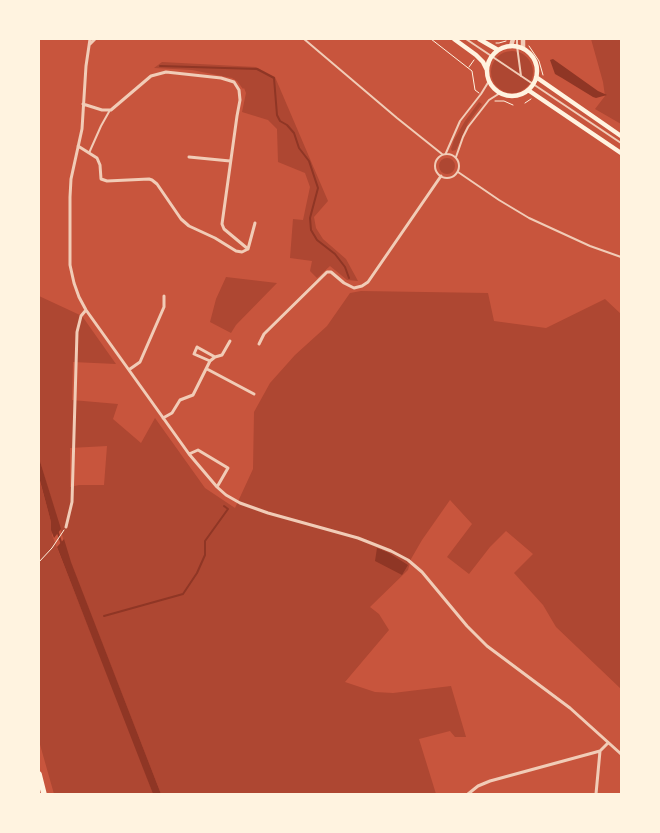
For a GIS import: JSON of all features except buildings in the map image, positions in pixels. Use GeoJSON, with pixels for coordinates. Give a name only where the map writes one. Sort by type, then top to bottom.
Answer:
{"type":"FeatureCollection","features":[{"type":"Feature","properties":{"kind":"highway"},"geometry":{"type":"LineString","coordinates":[[39,774],[44,794]]}},
{"type":"Feature","properties":{"kind":"main road"},"geometry":{"type":"LineString","coordinates":[[454,39],[483,62],[489,81],[500,93],[515,96],[528,90],[536,77],[536,63],[533,57],[517,46],[498,50],[491,57],[487,70]]}},
{"type":"Feature","properties":{"kind":"main road"},"geometry":{"type":"LineString","coordinates":[[479,39],[498,50]]}},
{"type":"Feature","properties":{"kind":"main road"},"geometry":{"type":"LineString","coordinates":[[536,77],[621,136]]}},
{"type":"Feature","properties":{"kind":"main road"},"geometry":{"type":"LineString","coordinates":[[528,90],[621,153]]}},
{"type":"Feature","properties":{"kind":"street"},"geometry":{"type":"LineString","coordinates":[[90,39],[87,54],[82,129],[71,178],[70,265],[76,290],[86,310],[189,454],[216,487],[226,495],[268,513],[358,538],[408,560],[422,572],[467,626],[487,646],[570,708],[621,754]]}},
{"type":"Feature","properties":{"kind":"street"},"geometry":{"type":"LineString","coordinates":[[90,44],[95,39]]}},
{"type":"Feature","properties":{"kind":"street"},"geometry":{"type":"LineString","coordinates":[[511,46],[512,39]]}},
{"type":"Feature","properties":{"kind":"street"},"geometry":{"type":"LineString","coordinates":[[522,48],[523,39]]}},
{"type":"Feature","properties":{"kind":"street"},"geometry":{"type":"LineString","coordinates":[[83,104],[102,110],[111,110],[151,76],[166,72],[222,78],[234,82],[237,85],[240,100],[222,227],[248,249]]}},
{"type":"Feature","properties":{"kind":"street"},"geometry":{"type":"LineString","coordinates":[[78,146],[97,158],[100,165],[101,179],[107,181],[152,180],[157,184],[181,219],[189,226],[215,238],[236,251],[242,252],[248,249],[255,223]]}},
{"type":"Feature","properties":{"kind":"street"},"geometry":{"type":"LineString","coordinates":[[189,157],[230,161]]}},
{"type":"Feature","properties":{"kind":"street"},"geometry":{"type":"LineString","coordinates":[[260,344],[264,334],[327,272],[332,272],[344,283],[354,288],[368,282],[441,176]]}},
{"type":"Feature","properties":{"kind":"street"},"geometry":{"type":"LineString","coordinates":[[130,369],[140,362],[164,307],[164,296]]}},
{"type":"Feature","properties":{"kind":"street"},"geometry":{"type":"LineString","coordinates":[[66,528],[72,502],[77,332],[81,316],[86,310]]}},
{"type":"Feature","properties":{"kind":"street"},"geometry":{"type":"LineString","coordinates":[[163,418],[172,414],[180,400],[193,395],[210,361],[222,355],[230,341]]}},
{"type":"Feature","properties":{"kind":"street"},"geometry":{"type":"LineString","coordinates":[[210,361],[194,354],[197,347],[215,357]]}},
{"type":"Feature","properties":{"kind":"street"},"geometry":{"type":"LineString","coordinates":[[206,369],[254,394]]}},
{"type":"Feature","properties":{"kind":"street"},"geometry":{"type":"LineString","coordinates":[[189,454],[198,450],[228,468],[216,487]]}},
{"type":"Feature","properties":{"kind":"street"},"geometry":{"type":"LineString","coordinates":[[468,794],[478,786],[490,781],[600,751],[608,743]]}},
{"type":"Feature","properties":{"kind":"street"},"geometry":{"type":"LineString","coordinates":[[596,794],[600,751]]}},
{"type":"Feature","properties":{"kind":"lane"},"geometry":{"type":"LineString","coordinates":[[304,39],[396,118],[444,154],[456,157]]}},
{"type":"Feature","properties":{"kind":"lane"},"geometry":{"type":"LineString","coordinates":[[466,39],[621,143]]}},
{"type":"Feature","properties":{"kind":"lane"},"geometry":{"type":"LineString","coordinates":[[517,39],[521,76]]}},
{"type":"Feature","properties":{"kind":"lane"},"geometry":{"type":"LineString","coordinates":[[519,58],[522,48]]}},
{"type":"Feature","properties":{"kind":"lane"},"geometry":{"type":"LineString","coordinates":[[489,81],[460,122],[444,154],[435,162],[438,174],[452,177],[458,172],[459,164],[456,157],[468,127],[489,100],[500,93]]}},
{"type":"Feature","properties":{"kind":"lane"},"geometry":{"type":"LineString","coordinates":[[90,153],[101,126],[111,110]]}},
{"type":"Feature","properties":{"kind":"lane"},"geometry":{"type":"LineString","coordinates":[[458,172],[499,200],[530,218],[590,246],[621,257]]}},
{"type":"Feature","properties":{"kind":"path"},"geometry":{"type":"LineString","coordinates":[[431,39],[472,71],[475,90],[479,93]]}},
{"type":"Feature","properties":{"kind":"path"},"geometry":{"type":"LineString","coordinates":[[494,42],[499,44],[506,42],[508,39]]}},
{"type":"Feature","properties":{"kind":"path"},"geometry":{"type":"LineString","coordinates":[[529,45],[539,61],[544,77]]}},
{"type":"Feature","properties":{"kind":"path"},"geometry":{"type":"LineString","coordinates":[[468,67],[475,58]]}},
{"type":"Feature","properties":{"kind":"path"},"geometry":{"type":"LineString","coordinates":[[525,103],[528,99],[533,99]]}},
{"type":"Feature","properties":{"kind":"path"},"geometry":{"type":"LineString","coordinates":[[492,102],[497,100],[513,105]]}},
{"type":"Feature","properties":{"kind":"path"},"geometry":{"type":"LineString","coordinates":[[39,562],[66,528]]}},
{"type":"Feature","properties":{"kind":"shaded area"},"geometry":{"type":"Polygon","coordinates":[[[591,39],[621,39],[621,124],[595,109],[605,96],[591,39]]]}},
{"type":"Feature","properties":{"kind":"shaded area"},"geometry":{"type":"Polygon","coordinates":[[[512,51],[527,57],[533,72],[527,87],[512,93],[497,87],[491,72],[497,57],[512,51]]]}},
{"type":"Feature","properties":{"kind":"shaded area"},"geometry":{"type":"Polygon","coordinates":[[[553,59],[598,91],[607,95],[593,97],[555,74],[550,60],[553,59]]]}},
{"type":"Feature","properties":{"kind":"shaded area"},"geometry":{"type":"Polygon","coordinates":[[[162,62],[256,67],[275,77],[328,201],[314,217],[316,228],[323,239],[346,259],[358,281],[347,280],[330,266],[317,278],[310,271],[312,261],[290,258],[293,219],[303,220],[310,187],[305,173],[278,162],[277,129],[268,120],[242,112],[246,93],[244,88],[232,78],[192,70],[154,68],[162,62]]]}},
{"type":"Feature","properties":{"kind":"shaded area"},"geometry":{"type":"Polygon","coordinates":[[[479,102],[482,104],[468,123],[456,150],[452,151],[454,140],[479,102]]]}},
{"type":"Feature","properties":{"kind":"shaded area"},"geometry":{"type":"Polygon","coordinates":[[[444,158],[450,158],[455,163],[453,172],[444,174],[439,169],[439,163],[444,158]]]}},
{"type":"Feature","properties":{"kind":"shaded area"},"geometry":{"type":"Polygon","coordinates":[[[226,277],[277,283],[236,325],[231,333],[210,322],[216,299],[226,277]]]}},
{"type":"Feature","properties":{"kind":"shaded area"},"geometry":{"type":"Polygon","coordinates":[[[361,291],[488,293],[494,321],[546,328],[605,299],[621,314],[621,689],[556,627],[543,605],[514,573],[533,554],[506,531],[490,547],[469,574],[447,557],[472,524],[450,500],[422,540],[411,559],[408,570],[370,607],[379,614],[389,630],[345,682],[375,692],[393,693],[451,686],[466,737],[455,737],[450,731],[419,739],[436,794],[161,794],[69,558],[39,458],[39,296],[82,316],[116,364],[73,362],[72,400],[118,404],[113,419],[141,443],[155,418],[205,488],[235,508],[253,469],[254,412],[270,383],[295,355],[327,326],[350,293],[361,291]],[[107,446],[70,448],[70,487],[104,485],[107,446]]]}},
{"type":"Feature","properties":{"kind":"shaded area"},"geometry":{"type":"Polygon","coordinates":[[[39,458],[61,529],[54,538],[39,477],[39,458]]]}},
{"type":"Feature","properties":{"kind":"shaded area"},"geometry":{"type":"Polygon","coordinates":[[[39,478],[51,522],[52,535],[153,794],[54,794],[39,741],[39,478]]]}},
{"type":"Feature","properties":{"kind":"shaded area"},"geometry":{"type":"Polygon","coordinates":[[[64,539],[71,562],[161,794],[153,794],[57,547],[64,539]]]}},
{"type":"Feature","properties":{"kind":"shaded area"},"geometry":{"type":"Polygon","coordinates":[[[377,548],[408,565],[402,575],[375,561],[377,548]]]}},
{"type":"Feature","properties":{"kind":"waterway"},"geometry":{"type":"LineString","coordinates":[[160,66],[257,69],[274,78],[277,115],[280,121],[287,125],[294,133],[299,148],[309,161],[318,188],[310,218],[311,230],[317,240],[335,254],[345,267],[349,278]]}},
{"type":"Feature","properties":{"kind":"waterway"},"geometry":{"type":"LineString","coordinates":[[104,616],[183,594],[197,573],[205,555],[205,541],[228,509],[224,506]]}},
{"type":"Feature","properties":{"kind":"waterway"},"geometry":{"type":"LineString","coordinates":[[57,530],[62,545]]}}]}
